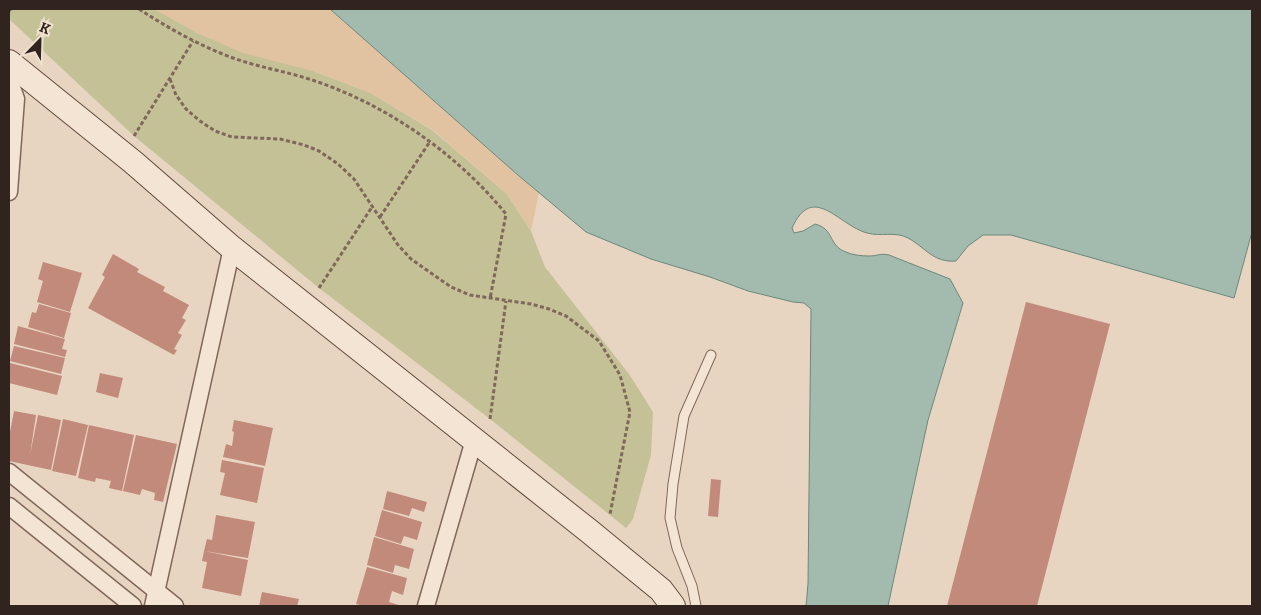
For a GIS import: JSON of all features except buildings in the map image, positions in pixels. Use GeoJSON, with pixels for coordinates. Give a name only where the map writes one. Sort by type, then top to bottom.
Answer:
{"type":"FeatureCollection","features":[{"type":"Feature","properties":{"kind":"street"},"geometry":{"type":"LineString","coordinates":[[9,62],[133,162],[232,248],[661,590],[673,606]]}},
{"type":"Feature","properties":{"kind":"street"},"geometry":{"type":"LineString","coordinates":[[9,79],[16,99],[9,192]]}},
{"type":"Feature","properties":{"kind":"street"},"geometry":{"type":"LineString","coordinates":[[154,598],[232,248]]}},
{"type":"Feature","properties":{"kind":"street"},"geometry":{"type":"LineString","coordinates":[[426,606],[474,440]]}},
{"type":"Feature","properties":{"kind":"street"},"geometry":{"type":"LineString","coordinates":[[9,472],[154,598],[175,606]]}},
{"type":"Feature","properties":{"kind":"street"},"geometry":{"type":"LineString","coordinates":[[9,506],[133,606]]}},
{"type":"Feature","properties":{"kind":"lane"},"geometry":{"type":"LineString","coordinates":[[696,606],[692,586],[677,548],[670,518],[673,484],[684,416],[711,355]]}},
{"type":"Feature","properties":{"kind":"path"},"geometry":{"type":"LineString","coordinates":[[139,9],[193,41],[234,58],[317,82],[375,108],[402,124],[458,164],[487,191],[506,214],[490,299]]}},
{"type":"Feature","properties":{"kind":"path"},"geometry":{"type":"LineString","coordinates":[[134,136],[193,41]]}},
{"type":"Feature","properties":{"kind":"path"},"geometry":{"type":"LineString","coordinates":[[170,79],[176,95],[186,109],[215,131],[232,137],[280,138],[319,151],[338,164],[354,179],[398,245],[411,259],[451,287],[470,295],[531,304],[549,309],[566,316],[599,341],[620,375],[630,412],[610,514]]}},
{"type":"Feature","properties":{"kind":"path"},"geometry":{"type":"LineString","coordinates":[[380,217],[429,143]]}},
{"type":"Feature","properties":{"kind":"path"},"geometry":{"type":"LineString","coordinates":[[319,288],[372,207]]}},
{"type":"Feature","properties":{"kind":"path"},"geometry":{"type":"LineString","coordinates":[[490,419],[506,301]]}},
{"type":"Feature","properties":{"kind":"shaded area"},"geometry":{"type":"Polygon","coordinates":[[[9,9],[154,9],[371,93],[432,130],[507,194],[531,231],[545,267],[629,374],[653,412],[651,455],[633,519],[626,528],[490,419],[319,288],[134,136],[9,19],[9,9]]]}},
{"type":"Feature","properties":{"kind":"shaded area"},"geometry":{"type":"Polygon","coordinates":[[[330,9],[1252,9],[1252,232],[1234,298],[1011,235],[983,235],[968,246],[956,261],[941,260],[903,236],[867,233],[856,229],[826,210],[817,207],[808,208],[800,215],[792,228],[794,233],[803,231],[815,224],[826,230],[836,246],[848,253],[866,256],[889,255],[950,279],[963,303],[928,420],[888,606],[806,606],[808,584],[811,309],[804,303],[748,291],[651,259],[586,232],[519,176],[330,9]]]}},
{"type":"Feature","properties":{"kind":"sand"},"geometry":{"type":"Polygon","coordinates":[[[154,9],[330,9],[539,193],[531,231],[507,194],[433,130],[371,93],[313,71],[243,53],[197,33],[154,9]]]}}]}
